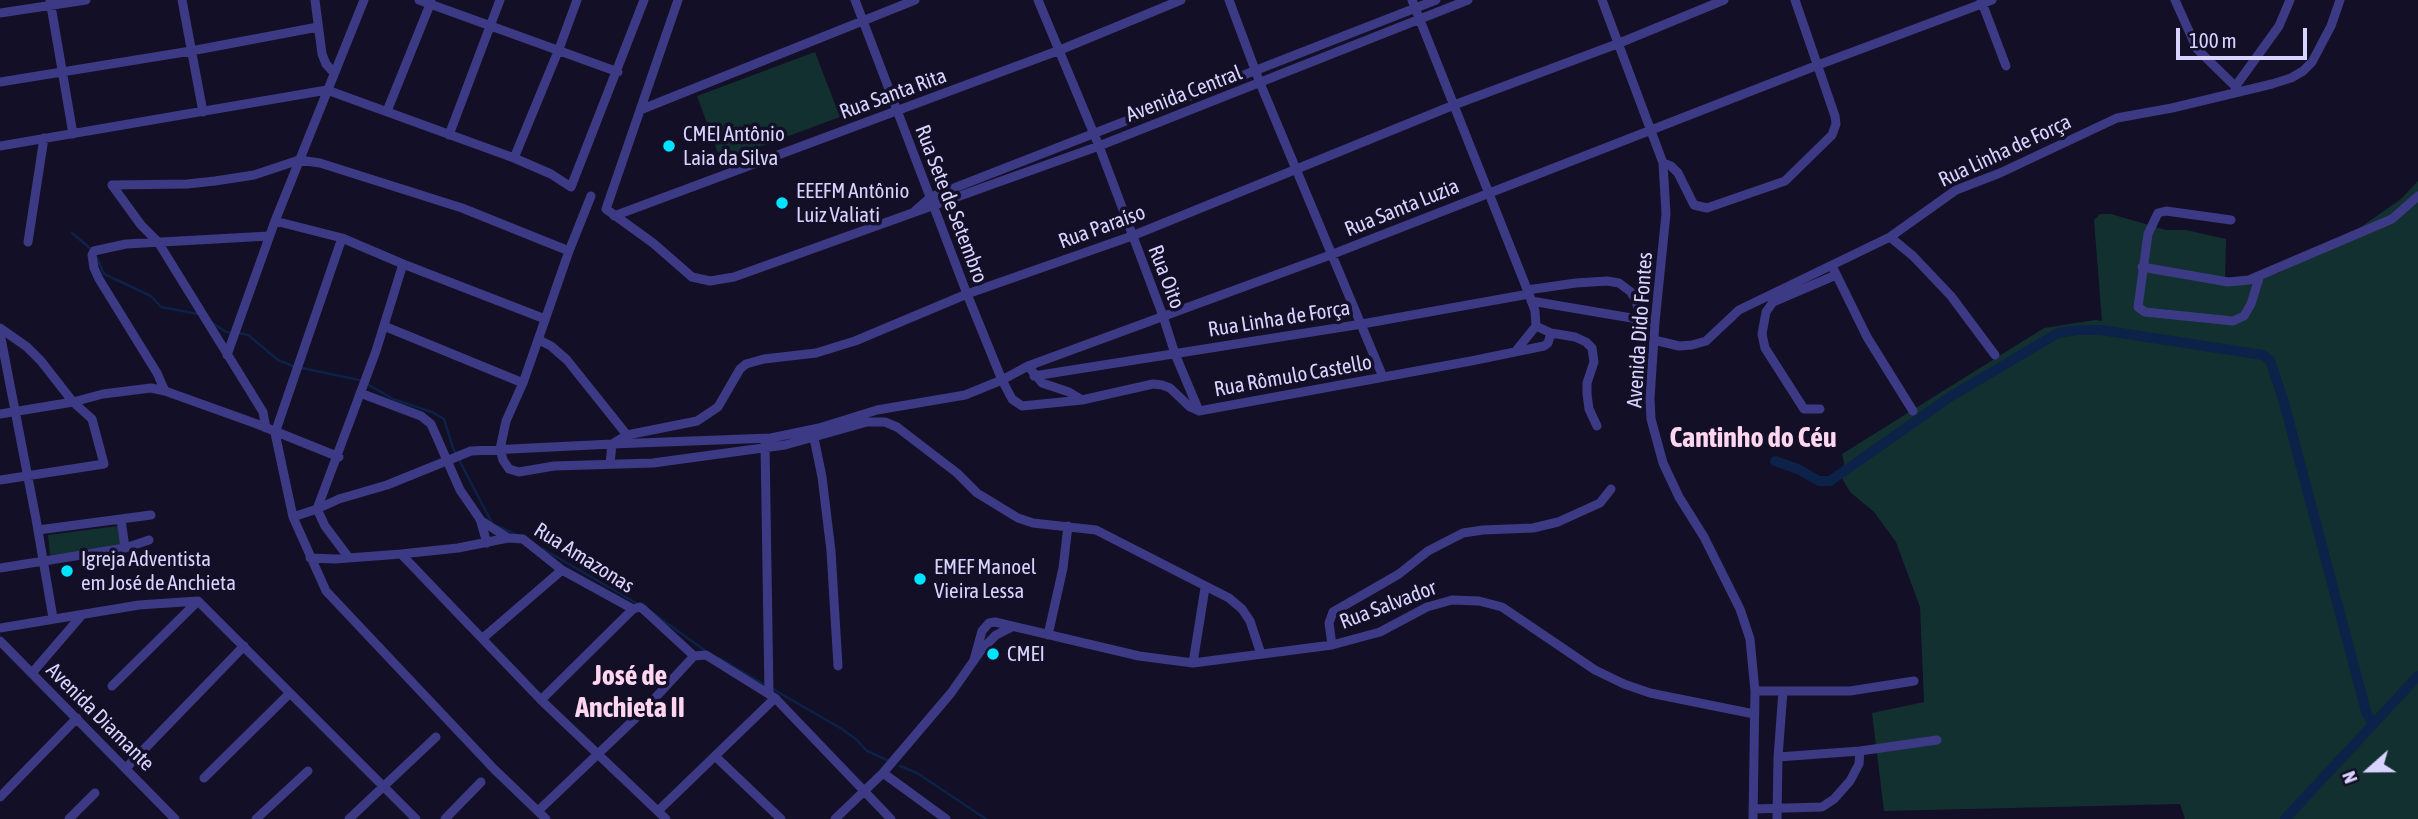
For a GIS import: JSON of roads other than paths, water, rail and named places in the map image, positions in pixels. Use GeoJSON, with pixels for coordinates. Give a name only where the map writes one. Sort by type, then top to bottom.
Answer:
{"type":"FeatureCollection","features":[{"type":"Feature","properties":{"kind":"street"},"geometry":{"type":"LineString","coordinates":[[0,13],[51,3],[86,0]]}},
{"type":"Feature","properties":{"kind":"street"},"geometry":{"type":"LineString","coordinates":[[182,0],[203,112]]}},
{"type":"Feature","properties":{"kind":"street"},"geometry":{"type":"LineString","coordinates":[[315,0],[322,54],[334,73]]}},
{"type":"Feature","properties":{"kind":"street"},"geometry":{"type":"LineString","coordinates":[[228,355],[269,236],[363,0]]}},
{"type":"Feature","properties":{"kind":"street"},"geometry":{"type":"LineString","coordinates":[[419,0],[431,2],[618,72]]}},
{"type":"Feature","properties":{"kind":"street"},"geometry":{"type":"LineString","coordinates":[[449,135],[500,0]]}},
{"type":"Feature","properties":{"kind":"street"},"geometry":{"type":"LineString","coordinates":[[514,158],[577,0]]}},
{"type":"Feature","properties":{"kind":"street"},"geometry":{"type":"LineString","coordinates":[[0,146],[327,90],[514,158],[551,174],[571,187],[645,0]]}},
{"type":"Feature","properties":{"kind":"street"},"geometry":{"type":"LineString","coordinates":[[610,212],[640,110],[678,0]]}},
{"type":"Feature","properties":{"kind":"street","name":"Rua Sete de Setembro"},"geometry":{"type":"LineString","coordinates":[[855,0],[1002,380],[1014,401],[1022,405],[1082,400]]}},
{"type":"Feature","properties":{"kind":"street"},"geometry":{"type":"LineString","coordinates":[[640,110],[915,0]]}},
{"type":"Feature","properties":{"kind":"street","name":"Rua Oito"},"geometry":{"type":"LineString","coordinates":[[1038,0],[1095,134],[1175,354],[1199,411]]}},
{"type":"Feature","properties":{"kind":"street","name":"Rua Santa Rita"},"geometry":{"type":"LineString","coordinates":[[610,212],[896,111],[1060,50],[1181,0]]}},
{"type":"Feature","properties":{"kind":"street"},"geometry":{"type":"LineString","coordinates":[[1229,0],[1260,83],[1383,377]]}},
{"type":"Feature","properties":{"kind":"street","name":"Avenida Central"},"geometry":{"type":"LineString","coordinates":[[610,212],[653,243],[692,277],[710,281],[734,277],[911,215],[933,202],[1095,134],[1256,72],[1413,4],[1436,0]]}},
{"type":"Feature","properties":{"kind":"street","name":"Avenida Central"},"geometry":{"type":"LineString","coordinates":[[933,202],[1099,146],[1468,0]]}},
{"type":"Feature","properties":{"kind":"street","name":"Avenida Dido Fontes"},"geometry":{"type":"LineString","coordinates":[[1602,0],[1663,163],[1666,214],[1650,399],[1655,438],[1679,497],[1704,537],[1740,609],[1750,639],[1755,691],[1753,814]]}},
{"type":"Feature","properties":{"kind":"street","name":"Rua Paraíso"},"geometry":{"type":"LineString","coordinates":[[293,517],[339,499],[387,485],[454,458],[500,449],[612,444],[627,435],[697,421],[718,407],[740,369],[746,364],[835,348],[967,294],[1132,236],[1454,105],[1617,44],[1724,0]]}},
{"type":"Feature","properties":{"kind":"street"},"geometry":{"type":"LineString","coordinates":[[1663,163],[1675,168],[1694,205],[1702,209],[1785,181],[1835,130],[1836,116],[1795,0]]}},
{"type":"Feature","properties":{"kind":"street","name":"Rua Santa Luzia"},"geometry":{"type":"LineString","coordinates":[[764,444],[877,410],[965,395],[1028,366],[1333,254],[1488,192],[1992,0]]}},
{"type":"Feature","properties":{"kind":"street"},"geometry":{"type":"LineString","coordinates":[[2175,0],[2197,49],[2237,89],[2279,26],[2290,0]]}},
{"type":"Feature","properties":{"kind":"street","name":"Rua Linha de Força"},"geometry":{"type":"LineString","coordinates":[[1654,340],[1679,346],[1700,344],[1739,310],[1834,270],[1890,237],[1956,190],[2000,173],[2117,118],[2172,108],[2237,89],[2282,82],[2303,71],[2312,62],[2340,0]]}},
{"type":"Feature","properties":{"kind":"street"},"geometry":{"type":"LineString","coordinates":[[387,111],[431,2]]}},
{"type":"Feature","properties":{"kind":"street"},"geometry":{"type":"LineString","coordinates":[[1981,2],[2006,66]]}},
{"type":"Feature","properties":{"kind":"street"},"geometry":{"type":"LineString","coordinates":[[51,3],[74,134]]}},
{"type":"Feature","properties":{"kind":"street"},"geometry":{"type":"LineString","coordinates":[[1413,4],[1529,295],[1536,326]]}},
{"type":"Feature","properties":{"kind":"street"},"geometry":{"type":"LineString","coordinates":[[0,82],[318,27]]}},
{"type":"Feature","properties":{"kind":"street"},"geometry":{"type":"LineString","coordinates":[[28,242],[44,138]]}},
{"type":"Feature","properties":{"kind":"street"},"geometry":{"type":"LineString","coordinates":[[546,819],[494,769],[326,591],[293,517],[271,430],[263,412],[158,242],[141,225],[112,185],[215,181],[254,175],[299,160],[329,165],[395,185],[508,224],[569,251]]}},
{"type":"Feature","properties":{"kind":"street"},"geometry":{"type":"LineString","coordinates":[[591,196],[523,383],[506,421],[500,449],[505,464],[512,470],[519,472],[554,466],[653,463],[814,438],[867,422],[886,422],[957,473],[977,493],[995,505],[1033,523],[1096,530],[1229,598],[1242,609],[1250,621],[1261,654]]}},
{"type":"Feature","properties":{"kind":"street"},"geometry":{"type":"LineString","coordinates":[[2142,267],[2238,283],[2392,219],[2418,196]]}},
{"type":"Feature","properties":{"kind":"street"},"geometry":{"type":"LineString","coordinates":[[2231,220],[2158,212],[2148,234],[2137,304],[2139,309],[2144,312],[2233,321],[2245,316],[2260,275]]}},
{"type":"Feature","properties":{"kind":"street"},"geometry":{"type":"LineString","coordinates":[[275,221],[342,238],[545,318]]}},
{"type":"Feature","properties":{"kind":"street"},"geometry":{"type":"LineString","coordinates":[[164,390],[157,373],[99,279],[94,268],[94,251],[106,247],[158,242],[269,236]]}},
{"type":"Feature","properties":{"kind":"street"},"geometry":{"type":"LineString","coordinates":[[1890,237],[1913,256],[1951,296],[1995,355]]}},
{"type":"Feature","properties":{"kind":"street"},"geometry":{"type":"LineString","coordinates":[[271,430],[342,238]]}},
{"type":"Feature","properties":{"kind":"street"},"geometry":{"type":"LineString","coordinates":[[349,558],[325,526],[317,509],[339,457],[404,264]]}},
{"type":"Feature","properties":{"kind":"street"},"geometry":{"type":"LineString","coordinates":[[1820,409],[1804,409],[1765,348],[1762,334],[1766,312],[1773,302],[1834,270],[1867,338],[1913,411]]}},
{"type":"Feature","properties":{"kind":"street"},"geometry":{"type":"LineString","coordinates":[[1529,295],[1576,283],[1619,283],[1631,292],[1641,319]]}},
{"type":"Feature","properties":{"kind":"street","name":"Rua Linha de Força"},"geometry":{"type":"LineString","coordinates":[[1034,376],[1529,295],[1655,321]]}},
{"type":"Feature","properties":{"kind":"street"},"geometry":{"type":"LineString","coordinates":[[384,326],[523,383]]}},
{"type":"Feature","properties":{"kind":"street"},"geometry":{"type":"LineString","coordinates":[[1536,326],[1575,337],[1592,348],[1594,362],[1587,383],[1587,394],[1589,409],[1597,426]]}},
{"type":"Feature","properties":{"kind":"street"},"geometry":{"type":"LineString","coordinates":[[1515,352],[1536,326]]}},
{"type":"Feature","properties":{"kind":"street"},"geometry":{"type":"LineString","coordinates":[[0,330],[52,618]]}},
{"type":"Feature","properties":{"kind":"street"},"geometry":{"type":"LineString","coordinates":[[0,330],[27,347],[94,423],[104,464],[0,480]]}},
{"type":"Feature","properties":{"kind":"street","name":"Rua Rômulo Castello"},"geometry":{"type":"LineString","coordinates":[[1082,400],[1153,384],[1170,388],[1190,407],[1199,411],[1544,346],[1550,341],[1550,332]]}},
{"type":"Feature","properties":{"kind":"street"},"geometry":{"type":"LineString","coordinates":[[539,340],[567,360],[627,435]]}},
{"type":"Feature","properties":{"kind":"street"},"geometry":{"type":"LineString","coordinates":[[1028,366],[1042,383],[1069,392],[1082,400]]}},
{"type":"Feature","properties":{"kind":"street"},"geometry":{"type":"LineString","coordinates":[[0,414],[141,388],[164,390],[339,457]]}},
{"type":"Feature","properties":{"kind":"street"},"geometry":{"type":"LineString","coordinates":[[360,393],[426,419],[454,458],[460,490],[480,519],[487,543]]}},
{"type":"Feature","properties":{"kind":"street"},"geometry":{"type":"LineString","coordinates":[[814,438],[831,551],[838,666]]}},
{"type":"Feature","properties":{"kind":"street"},"geometry":{"type":"LineString","coordinates":[[610,464],[612,444],[764,444]]}},
{"type":"Feature","properties":{"kind":"street"},"geometry":{"type":"LineString","coordinates":[[658,811],[715,756],[771,692],[764,444]]}},
{"type":"Feature","properties":{"kind":"street"},"geometry":{"type":"LineString","coordinates":[[1332,645],[1329,623],[1333,612],[1389,581],[1428,551],[1463,533],[1534,528],[1558,522],[1600,503],[1611,489]]}},
{"type":"Feature","properties":{"kind":"street"},"geometry":{"type":"LineString","coordinates":[[38,530],[151,516]]}},
{"type":"Feature","properties":{"kind":"street"},"geometry":{"type":"LineString","coordinates":[[121,519],[125,548]]}},
{"type":"Feature","properties":{"kind":"street"},"geometry":{"type":"LineString","coordinates":[[480,519],[508,538]]}},
{"type":"Feature","properties":{"kind":"street"},"geometry":{"type":"LineString","coordinates":[[1048,635],[1063,568],[1068,526]]}},
{"type":"Feature","properties":{"kind":"street","name":"Rua Amazonas"},"geometry":{"type":"LineString","coordinates":[[310,558],[401,554],[508,538],[523,539],[562,570],[633,609],[643,609],[694,656],[706,654],[771,692],[885,817]]}},
{"type":"Feature","properties":{"kind":"street"},"geometry":{"type":"LineString","coordinates":[[0,568],[125,548],[149,540]]}},
{"type":"Feature","properties":{"kind":"street"},"geometry":{"type":"LineString","coordinates":[[401,554],[541,700],[666,819]]}},
{"type":"Feature","properties":{"kind":"street"},"geometry":{"type":"LineString","coordinates":[[484,638],[562,570]]}},
{"type":"Feature","properties":{"kind":"street"},"geometry":{"type":"LineString","coordinates":[[1193,663],[1205,588]]}},
{"type":"Feature","properties":{"kind":"street","name":"Rua Salvador"},"geometry":{"type":"LineString","coordinates":[[835,819],[883,773],[951,692],[974,660],[982,631],[995,621],[1139,656],[1193,663],[1332,645],[1380,632],[1427,607],[1452,600],[1479,601],[1502,607],[1595,670],[1624,684],[1650,693],[1754,714]]}},
{"type":"Feature","properties":{"kind":"street"},"geometry":{"type":"LineString","coordinates":[[0,628],[139,605],[198,601],[416,819]]}},
{"type":"Feature","properties":{"kind":"street"},"geometry":{"type":"LineString","coordinates":[[112,686],[198,601]]}},
{"type":"Feature","properties":{"kind":"street"},"geometry":{"type":"LineString","coordinates":[[541,700],[633,609]]}},
{"type":"Feature","properties":{"kind":"street"},"geometry":{"type":"LineString","coordinates":[[32,673],[81,616]]}},
{"type":"Feature","properties":{"kind":"street","name":"Avenida Diamante"},"geometry":{"type":"LineString","coordinates":[[0,641],[126,768],[169,817]]}},
{"type":"Feature","properties":{"kind":"street"},"geometry":{"type":"LineString","coordinates":[[126,768],[244,646]]}},
{"type":"Feature","properties":{"kind":"street"},"geometry":{"type":"LineString","coordinates":[[538,811],[642,712],[694,656]]}},
{"type":"Feature","properties":{"kind":"street"},"geometry":{"type":"LineString","coordinates":[[1755,691],[1850,691],[1914,681]]}},
{"type":"Feature","properties":{"kind":"street"},"geometry":{"type":"LineString","coordinates":[[1777,819],[1783,691]]}},
{"type":"Feature","properties":{"kind":"street"},"geometry":{"type":"LineString","coordinates":[[204,778],[290,693]]}},
{"type":"Feature","properties":{"kind":"street"},"geometry":{"type":"LineString","coordinates":[[0,797],[77,718]]}},
{"type":"Feature","properties":{"kind":"street"},"geometry":{"type":"LineString","coordinates":[[349,819],[436,737]]}},
{"type":"Feature","properties":{"kind":"street"},"geometry":{"type":"LineString","coordinates":[[1778,757],[1860,751],[1937,740]]}},
{"type":"Feature","properties":{"kind":"street"},"geometry":{"type":"LineString","coordinates":[[1753,814],[1778,807],[1822,807],[1834,799],[1850,781],[1859,764],[1860,751]]}},
{"type":"Feature","properties":{"kind":"street"},"geometry":{"type":"LineString","coordinates":[[715,756],[781,819]]}},
{"type":"Feature","properties":{"kind":"street"},"geometry":{"type":"LineString","coordinates":[[256,819],[308,771]]}},
{"type":"Feature","properties":{"kind":"street"},"geometry":{"type":"LineString","coordinates":[[883,773],[946,819]]}},
{"type":"Feature","properties":{"kind":"street"},"geometry":{"type":"LineString","coordinates":[[445,819],[481,782]]}},
{"type":"Feature","properties":{"kind":"street"},"geometry":{"type":"LineString","coordinates":[[69,819],[95,793]]}},
{"type":"Feature","properties":{"kind":"waterway"},"geometry":{"type":"LineString","coordinates":[[72,233],[91,249]]}},
{"type":"Feature","properties":{"kind":"waterway"},"geometry":{"type":"LineString","coordinates":[[97,258],[104,274],[151,296],[161,307],[198,314]]}},
{"type":"Feature","properties":{"kind":"waterway"},"geometry":{"type":"LineString","coordinates":[[211,322],[226,332],[233,333]]}},
{"type":"Feature","properties":{"kind":"waterway"},"geometry":{"type":"LineString","coordinates":[[1775,461],[1798,469],[1819,481],[1830,481],[1950,397],[2058,333],[2101,330],[2263,355],[2270,360],[2283,399],[2367,715],[2374,723]]}},
{"type":"Feature","properties":{"kind":"waterway"},"geometry":{"type":"LineString","coordinates":[[239,333],[248,335],[278,360],[295,367]]}},
{"type":"Feature","properties":{"kind":"waterway"},"geometry":{"type":"LineString","coordinates":[[302,368],[359,380]]}},
{"type":"Feature","properties":{"kind":"waterway"},"geometry":{"type":"LineString","coordinates":[[367,384],[393,399],[432,412],[444,419],[453,448],[492,523]]}},
{"type":"Feature","properties":{"kind":"waterway"},"geometry":{"type":"LineString","coordinates":[[497,526],[517,535]]}},
{"type":"Feature","properties":{"kind":"waterway"},"geometry":{"type":"LineString","coordinates":[[541,548],[638,604]]}},
{"type":"Feature","properties":{"kind":"waterway"},"geometry":{"type":"LineString","coordinates":[[650,611],[707,652]]}},
{"type":"Feature","properties":{"kind":"waterway"},"geometry":{"type":"LineString","coordinates":[[719,658],[765,685]]}},
{"type":"Feature","properties":{"kind":"waterway"},"geometry":{"type":"LineString","coordinates":[[2285,819],[2418,676]]}},
{"type":"Feature","properties":{"kind":"waterway"},"geometry":{"type":"LineString","coordinates":[[771,688],[842,729],[867,751],[887,760]]}},
{"type":"Feature","properties":{"kind":"waterway"},"geometry":{"type":"LineString","coordinates":[[900,766],[917,773],[986,819]]}},
{"type":"Feature","properties":{"kind":"place","name":"CMEI Antônio Laia da Silva"},"geometry":{"type":"Point","coordinates":[669,146]}},
{"type":"Feature","properties":{"kind":"place","name":"EEEFM Antônio Luiz Valiati"},"geometry":{"type":"Point","coordinates":[782,203]}},
{"type":"Feature","properties":{"kind":"place","name":"Igreja Adventista em José de Anchieta"},"geometry":{"type":"Point","coordinates":[67,571]}},
{"type":"Feature","properties":{"kind":"place","name":"EMEF Manoel Vieira Lessa"},"geometry":{"type":"Point","coordinates":[920,579]}},
{"type":"Feature","properties":{"kind":"place","name":"CMEI"},"geometry":{"type":"Point","coordinates":[993,654]}},
{"type":"Feature","properties":{"kind":"district","name":"Cantinho do Céu"},"geometry":{"type":"Point","coordinates":[1753,438]}},
{"type":"Feature","properties":{"kind":"district","name":"José de Anchieta II"},"geometry":{"type":"Point","coordinates":[630,692]}}]}
